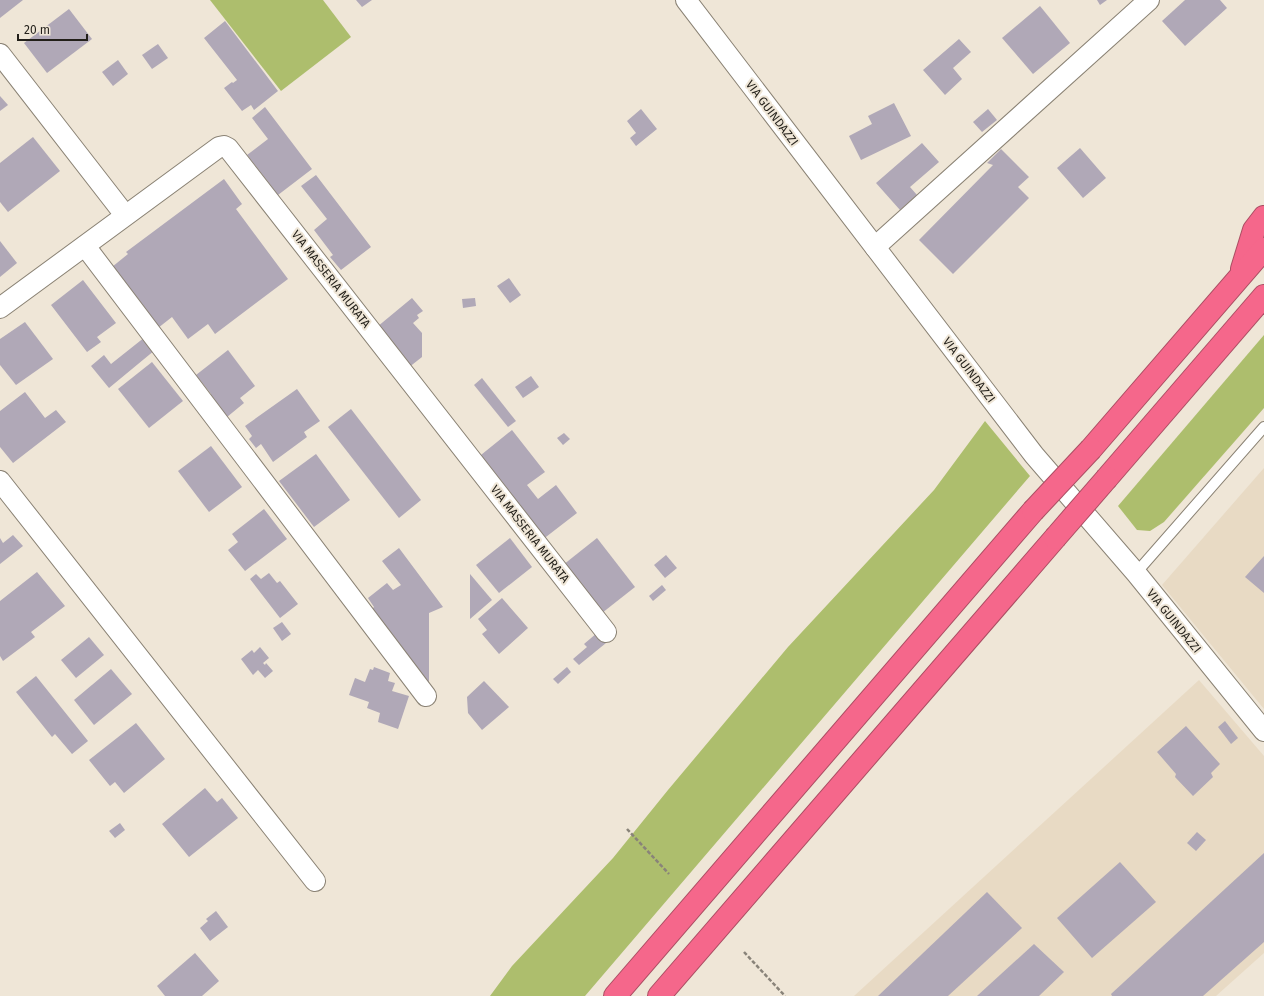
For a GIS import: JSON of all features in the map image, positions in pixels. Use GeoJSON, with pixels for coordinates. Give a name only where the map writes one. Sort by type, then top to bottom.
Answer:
{"type":"FeatureCollection","features":[{"type":"Feature","properties":{"kind":"highway"},"geometry":{"type":"LineString","coordinates":[[1240,277],[1254,230],[1264,218]]}},
{"type":"Feature","properties":{"kind":"highway"},"geometry":{"type":"LineString","coordinates":[[615,996],[1033,511],[1090,449],[1264,249]]}},
{"type":"Feature","properties":{"kind":"highway"},"geometry":{"type":"LineString","coordinates":[[659,996],[1264,296]]}},
{"type":"Feature","properties":{"kind":"street","name":"VIA GUINDAZZI"},"geometry":{"type":"LineString","coordinates":[[686,0],[1034,455],[1136,573],[1264,731]]}},
{"type":"Feature","properties":{"kind":"street"},"geometry":{"type":"LineString","coordinates":[[875,247],[1149,0]]}},
{"type":"Feature","properties":{"kind":"street"},"geometry":{"type":"LineString","coordinates":[[0,54],[125,215]]}},
{"type":"Feature","properties":{"kind":"street","name":"VIA MASSERIA MURATA"},"geometry":{"type":"LineString","coordinates":[[0,308],[125,215],[220,147],[224,146],[228,148],[606,632]]}},
{"type":"Feature","properties":{"kind":"street"},"geometry":{"type":"LineString","coordinates":[[85,246],[426,696]]}},
{"type":"Feature","properties":{"kind":"street"},"geometry":{"type":"LineString","coordinates":[[0,481],[315,881]]}},
{"type":"Feature","properties":{"kind":"lane"},"geometry":{"type":"LineString","coordinates":[[1136,573],[1264,427]]}},
{"type":"Feature","properties":{"kind":"path"},"geometry":{"type":"LineString","coordinates":[[627,829],[669,874]]}},
{"type":"Feature","properties":{"kind":"path"},"geometry":{"type":"LineString","coordinates":[[744,952],[785,996]]}},
{"type":"Feature","properties":{"kind":"shaded area"},"geometry":{"type":"Polygon","coordinates":[[[1264,468],[1264,709],[1162,585],[1264,468]]]}},
{"type":"Feature","properties":{"kind":"shaded area"},"geometry":{"type":"Polygon","coordinates":[[[1199,680],[1264,756],[1264,953],[1216,996],[854,996],[1199,680]]]}},
{"type":"Feature","properties":{"kind":"green space"},"geometry":{"type":"Polygon","coordinates":[[[210,0],[323,0],[351,37],[281,91],[210,0]]]}},
{"type":"Feature","properties":{"kind":"green space"},"geometry":{"type":"Polygon","coordinates":[[[1264,335],[1264,408],[1164,522],[1150,531],[1137,530],[1118,506],[1264,335]]]}},
{"type":"Feature","properties":{"kind":"green space"},"geometry":{"type":"Polygon","coordinates":[[[985,421],[1030,476],[585,996],[490,996],[512,966],[613,858],[788,647],[934,490],[985,421]]]}},
{"type":"Feature","properties":{"kind":"building"},"geometry":{"type":"Polygon","coordinates":[[[0,0],[23,0],[0,18],[0,0]]]}},
{"type":"Feature","properties":{"kind":"building"},"geometry":{"type":"Polygon","coordinates":[[[356,0],[372,0],[362,7],[356,0]]]}},
{"type":"Feature","properties":{"kind":"building"},"geometry":{"type":"Polygon","coordinates":[[[1097,0],[1107,0],[1100,5],[1097,0]]]}},
{"type":"Feature","properties":{"kind":"building"},"geometry":{"type":"Polygon","coordinates":[[[1185,0],[1220,0],[1227,8],[1185,46],[1162,21],[1185,0]]]}},
{"type":"Feature","properties":{"kind":"building"},"geometry":{"type":"Polygon","coordinates":[[[1040,6],[1070,43],[1033,74],[1002,38],[1040,6]]]}},
{"type":"Feature","properties":{"kind":"building"},"geometry":{"type":"Polygon","coordinates":[[[69,9],[92,39],[47,73],[24,43],[69,9]]]}},
{"type":"Feature","properties":{"kind":"building"},"geometry":{"type":"Polygon","coordinates":[[[225,21],[278,91],[254,110],[251,105],[242,111],[224,88],[237,80],[204,38],[225,21]]]}},
{"type":"Feature","properties":{"kind":"building"},"geometry":{"type":"Polygon","coordinates":[[[959,39],[971,52],[953,68],[962,79],[945,95],[923,70],[959,39]]]}},
{"type":"Feature","properties":{"kind":"building"},"geometry":{"type":"Polygon","coordinates":[[[158,44],[168,58],[152,69],[142,55],[158,44]]]}},
{"type":"Feature","properties":{"kind":"building"},"geometry":{"type":"Polygon","coordinates":[[[118,60],[128,74],[113,86],[102,72],[118,60]]]}},
{"type":"Feature","properties":{"kind":"building"},"geometry":{"type":"Polygon","coordinates":[[[0,96],[8,105],[0,111],[0,96]]]}},
{"type":"Feature","properties":{"kind":"building"},"geometry":{"type":"Polygon","coordinates":[[[894,103],[911,136],[861,160],[849,136],[872,124],[868,116],[894,103]]]}},
{"type":"Feature","properties":{"kind":"building"},"geometry":{"type":"Polygon","coordinates":[[[265,107],[312,169],[278,195],[247,155],[268,139],[252,118],[265,107]]]}},
{"type":"Feature","properties":{"kind":"building"},"geometry":{"type":"Polygon","coordinates":[[[641,109],[657,129],[636,146],[630,138],[636,133],[627,121],[641,109]]]}},
{"type":"Feature","properties":{"kind":"building"},"geometry":{"type":"Polygon","coordinates":[[[988,109],[997,120],[982,132],[973,122],[988,109]]]}},
{"type":"Feature","properties":{"kind":"building"},"geometry":{"type":"Polygon","coordinates":[[[33,137],[60,171],[8,212],[0,202],[0,163],[33,137]]]}},
{"type":"Feature","properties":{"kind":"building"},"geometry":{"type":"Polygon","coordinates":[[[922,143],[939,162],[910,187],[917,195],[900,210],[876,183],[922,143]]]}},
{"type":"Feature","properties":{"kind":"building"},"geometry":{"type":"Polygon","coordinates":[[[1080,148],[1106,178],[1083,198],[1057,168],[1080,148]]]}},
{"type":"Feature","properties":{"kind":"building"},"geometry":{"type":"Polygon","coordinates":[[[1001,149],[1029,177],[1018,187],[1029,198],[953,274],[919,240],[993,165],[987,163],[1001,149]]]}},
{"type":"Feature","properties":{"kind":"building"},"geometry":{"type":"Polygon","coordinates":[[[316,175],[371,247],[341,270],[330,257],[333,255],[314,230],[327,219],[301,186],[316,175]]]}},
{"type":"Feature","properties":{"kind":"building"},"geometry":{"type":"Polygon","coordinates":[[[224,179],[242,204],[236,209],[288,279],[215,334],[208,324],[188,339],[172,317],[158,328],[112,267],[128,254],[126,252],[224,179]]]}},
{"type":"Feature","properties":{"kind":"building"},"geometry":{"type":"Polygon","coordinates":[[[0,241],[17,263],[0,277],[0,241]]]}},
{"type":"Feature","properties":{"kind":"building"},"geometry":{"type":"Polygon","coordinates":[[[509,278],[521,295],[510,303],[497,286],[509,278]]]}},
{"type":"Feature","properties":{"kind":"building"},"geometry":{"type":"Polygon","coordinates":[[[83,280],[116,323],[97,337],[101,342],[87,352],[51,305],[83,280]]]}},
{"type":"Feature","properties":{"kind":"building"},"geometry":{"type":"Polygon","coordinates":[[[412,298],[423,311],[417,315],[419,318],[413,323],[422,333],[422,357],[408,368],[377,327],[412,298]]]}},
{"type":"Feature","properties":{"kind":"building"},"geometry":{"type":"Polygon","coordinates":[[[475,298],[476,306],[463,308],[462,299],[475,298]]]}},
{"type":"Feature","properties":{"kind":"building"},"geometry":{"type":"Polygon","coordinates":[[[25,322],[53,359],[16,385],[0,365],[0,339],[25,322]]]}},
{"type":"Feature","properties":{"kind":"building"},"geometry":{"type":"Polygon","coordinates":[[[145,337],[155,350],[109,388],[91,366],[104,355],[111,364],[145,337]]]}},
{"type":"Feature","properties":{"kind":"building"},"geometry":{"type":"Polygon","coordinates":[[[228,350],[255,386],[240,398],[244,403],[221,422],[204,400],[211,394],[196,375],[228,350]]]}},
{"type":"Feature","properties":{"kind":"building"},"geometry":{"type":"Polygon","coordinates":[[[152,362],[183,401],[149,428],[118,389],[152,362]]]}},
{"type":"Feature","properties":{"kind":"building"},"geometry":{"type":"Polygon","coordinates":[[[531,376],[539,387],[523,398],[515,387],[531,376]]]}},
{"type":"Feature","properties":{"kind":"building"},"geometry":{"type":"Polygon","coordinates":[[[482,378],[516,421],[508,427],[474,385],[482,378]]]}},
{"type":"Feature","properties":{"kind":"building"},"geometry":{"type":"Polygon","coordinates":[[[297,389],[320,421],[304,432],[307,437],[273,462],[261,444],[256,448],[249,439],[252,436],[245,426],[297,389]]]}},
{"type":"Feature","properties":{"kind":"building"},"geometry":{"type":"Polygon","coordinates":[[[25,392],[45,418],[56,410],[66,422],[13,463],[0,447],[0,411],[25,392]]]}},
{"type":"Feature","properties":{"kind":"building"},"geometry":{"type":"Polygon","coordinates":[[[351,409],[421,500],[399,518],[328,427],[351,409]]]}},
{"type":"Feature","properties":{"kind":"building"},"geometry":{"type":"Polygon","coordinates":[[[512,430],[545,472],[527,485],[538,499],[556,485],[577,513],[542,540],[476,459],[512,430]]]}},
{"type":"Feature","properties":{"kind":"building"},"geometry":{"type":"Polygon","coordinates":[[[564,433],[570,439],[563,445],[557,438],[564,433]]]}},
{"type":"Feature","properties":{"kind":"building"},"geometry":{"type":"Polygon","coordinates":[[[211,446],[242,487],[209,512],[178,471],[211,446]]]}},
{"type":"Feature","properties":{"kind":"building"},"geometry":{"type":"Polygon","coordinates":[[[316,454],[350,500],[314,527],[279,481],[316,454]]]}},
{"type":"Feature","properties":{"kind":"building"},"geometry":{"type":"Polygon","coordinates":[[[264,509],[287,539],[245,571],[228,550],[238,542],[232,534],[264,509]]]}},
{"type":"Feature","properties":{"kind":"building"},"geometry":{"type":"Polygon","coordinates":[[[13,535],[23,546],[0,564],[0,538],[3,543],[13,535]]]}},
{"type":"Feature","properties":{"kind":"building"},"geometry":{"type":"Polygon","coordinates":[[[510,538],[532,567],[499,593],[476,565],[510,538]]]}},
{"type":"Feature","properties":{"kind":"building"},"geometry":{"type":"Polygon","coordinates":[[[597,538],[635,587],[602,613],[563,565],[597,538]]]}},
{"type":"Feature","properties":{"kind":"building"},"geometry":{"type":"Polygon","coordinates":[[[399,548],[443,607],[429,613],[429,684],[371,610],[374,607],[368,598],[387,583],[393,590],[401,585],[382,561],[399,548]]]}},
{"type":"Feature","properties":{"kind":"building"},"geometry":{"type":"Polygon","coordinates":[[[666,555],[677,568],[665,578],[654,565],[666,555]]]}},
{"type":"Feature","properties":{"kind":"building"},"geometry":{"type":"Polygon","coordinates":[[[1264,556],[1264,593],[1245,577],[1264,556]]]}},
{"type":"Feature","properties":{"kind":"building"},"geometry":{"type":"Polygon","coordinates":[[[37,572],[65,606],[31,632],[35,637],[3,661],[0,656],[0,601],[37,572]]]}},
{"type":"Feature","properties":{"kind":"building"},"geometry":{"type":"Polygon","coordinates":[[[269,573],[277,583],[280,581],[298,604],[280,618],[250,579],[256,574],[261,579],[269,573]]]}},
{"type":"Feature","properties":{"kind":"building"},"geometry":{"type":"Polygon","coordinates":[[[470,574],[492,600],[470,619],[470,574]]]}},
{"type":"Feature","properties":{"kind":"building"},"geometry":{"type":"Polygon","coordinates":[[[662,585],[666,590],[653,601],[649,596],[662,585]]]}},
{"type":"Feature","properties":{"kind":"building"},"geometry":{"type":"Polygon","coordinates":[[[502,598],[528,628],[499,654],[482,634],[487,630],[478,619],[502,598]]]}},
{"type":"Feature","properties":{"kind":"building"},"geometry":{"type":"Polygon","coordinates":[[[282,622],[291,634],[282,641],[273,628],[282,622]]]}},
{"type":"Feature","properties":{"kind":"building"},"geometry":{"type":"Polygon","coordinates":[[[597,633],[606,643],[579,665],[573,659],[587,647],[584,644],[597,633]]]}},
{"type":"Feature","properties":{"kind":"building"},"geometry":{"type":"Polygon","coordinates":[[[89,637],[104,655],[76,678],[61,660],[89,637]]]}},
{"type":"Feature","properties":{"kind":"building"},"geometry":{"type":"Polygon","coordinates":[[[260,647],[269,658],[263,663],[265,665],[266,663],[273,671],[265,678],[258,670],[253,675],[241,659],[252,650],[254,653],[260,647]]]}},
{"type":"Feature","properties":{"kind":"building"},"geometry":{"type":"Polygon","coordinates":[[[374,667],[390,673],[388,681],[395,683],[392,691],[409,696],[398,729],[378,722],[380,713],[367,708],[369,702],[349,695],[355,678],[365,682],[370,669],[373,670],[374,667]]]}},
{"type":"Feature","properties":{"kind":"building"},"geometry":{"type":"Polygon","coordinates":[[[567,667],[571,672],[558,684],[553,679],[567,667]]]}},
{"type":"Feature","properties":{"kind":"building"},"geometry":{"type":"Polygon","coordinates":[[[111,669],[132,694],[94,725],[74,700],[111,669]]]}},
{"type":"Feature","properties":{"kind":"building"},"geometry":{"type":"Polygon","coordinates":[[[36,676],[88,741],[72,754],[55,734],[52,737],[16,692],[36,676]]]}},
{"type":"Feature","properties":{"kind":"building"},"geometry":{"type":"Polygon","coordinates":[[[484,681],[509,707],[482,730],[468,713],[467,697],[484,681]]]}},
{"type":"Feature","properties":{"kind":"building"},"geometry":{"type":"Polygon","coordinates":[[[1225,721],[1238,738],[1231,744],[1218,727],[1225,721]]]}},
{"type":"Feature","properties":{"kind":"building"},"geometry":{"type":"Polygon","coordinates":[[[136,723],[165,759],[124,793],[115,782],[110,786],[89,760],[136,723]]]}},
{"type":"Feature","properties":{"kind":"building"},"geometry":{"type":"Polygon","coordinates":[[[1186,726],[1220,764],[1211,773],[1213,777],[1193,796],[1175,777],[1176,774],[1157,752],[1186,726]]]}},
{"type":"Feature","properties":{"kind":"building"},"geometry":{"type":"Polygon","coordinates":[[[205,788],[217,802],[222,798],[238,818],[189,857],[162,824],[205,788]]]}},
{"type":"Feature","properties":{"kind":"building"},"geometry":{"type":"Polygon","coordinates":[[[120,823],[125,830],[115,838],[109,831],[120,823]]]}},
{"type":"Feature","properties":{"kind":"building"},"geometry":{"type":"Polygon","coordinates":[[[1197,832],[1206,840],[1196,851],[1187,843],[1197,832]]]}},
{"type":"Feature","properties":{"kind":"building"},"geometry":{"type":"Polygon","coordinates":[[[1264,853],[1264,942],[1203,996],[1112,996],[1111,994],[1264,853]]]}},
{"type":"Feature","properties":{"kind":"building"},"geometry":{"type":"Polygon","coordinates":[[[1120,862],[1156,902],[1092,958],[1057,918],[1120,862]]]}},
{"type":"Feature","properties":{"kind":"building"},"geometry":{"type":"Polygon","coordinates":[[[987,892],[1022,928],[948,996],[878,996],[987,892]]]}},
{"type":"Feature","properties":{"kind":"building"},"geometry":{"type":"Polygon","coordinates":[[[216,911],[228,927],[210,941],[200,928],[208,921],[206,919],[216,911]]]}},
{"type":"Feature","properties":{"kind":"building"},"geometry":{"type":"Polygon","coordinates":[[[1034,944],[1064,972],[1039,996],[977,996],[1034,944]]]}},
{"type":"Feature","properties":{"kind":"building"},"geometry":{"type":"Polygon","coordinates":[[[195,953],[219,981],[202,996],[165,996],[157,986],[195,953]]]}}]}
